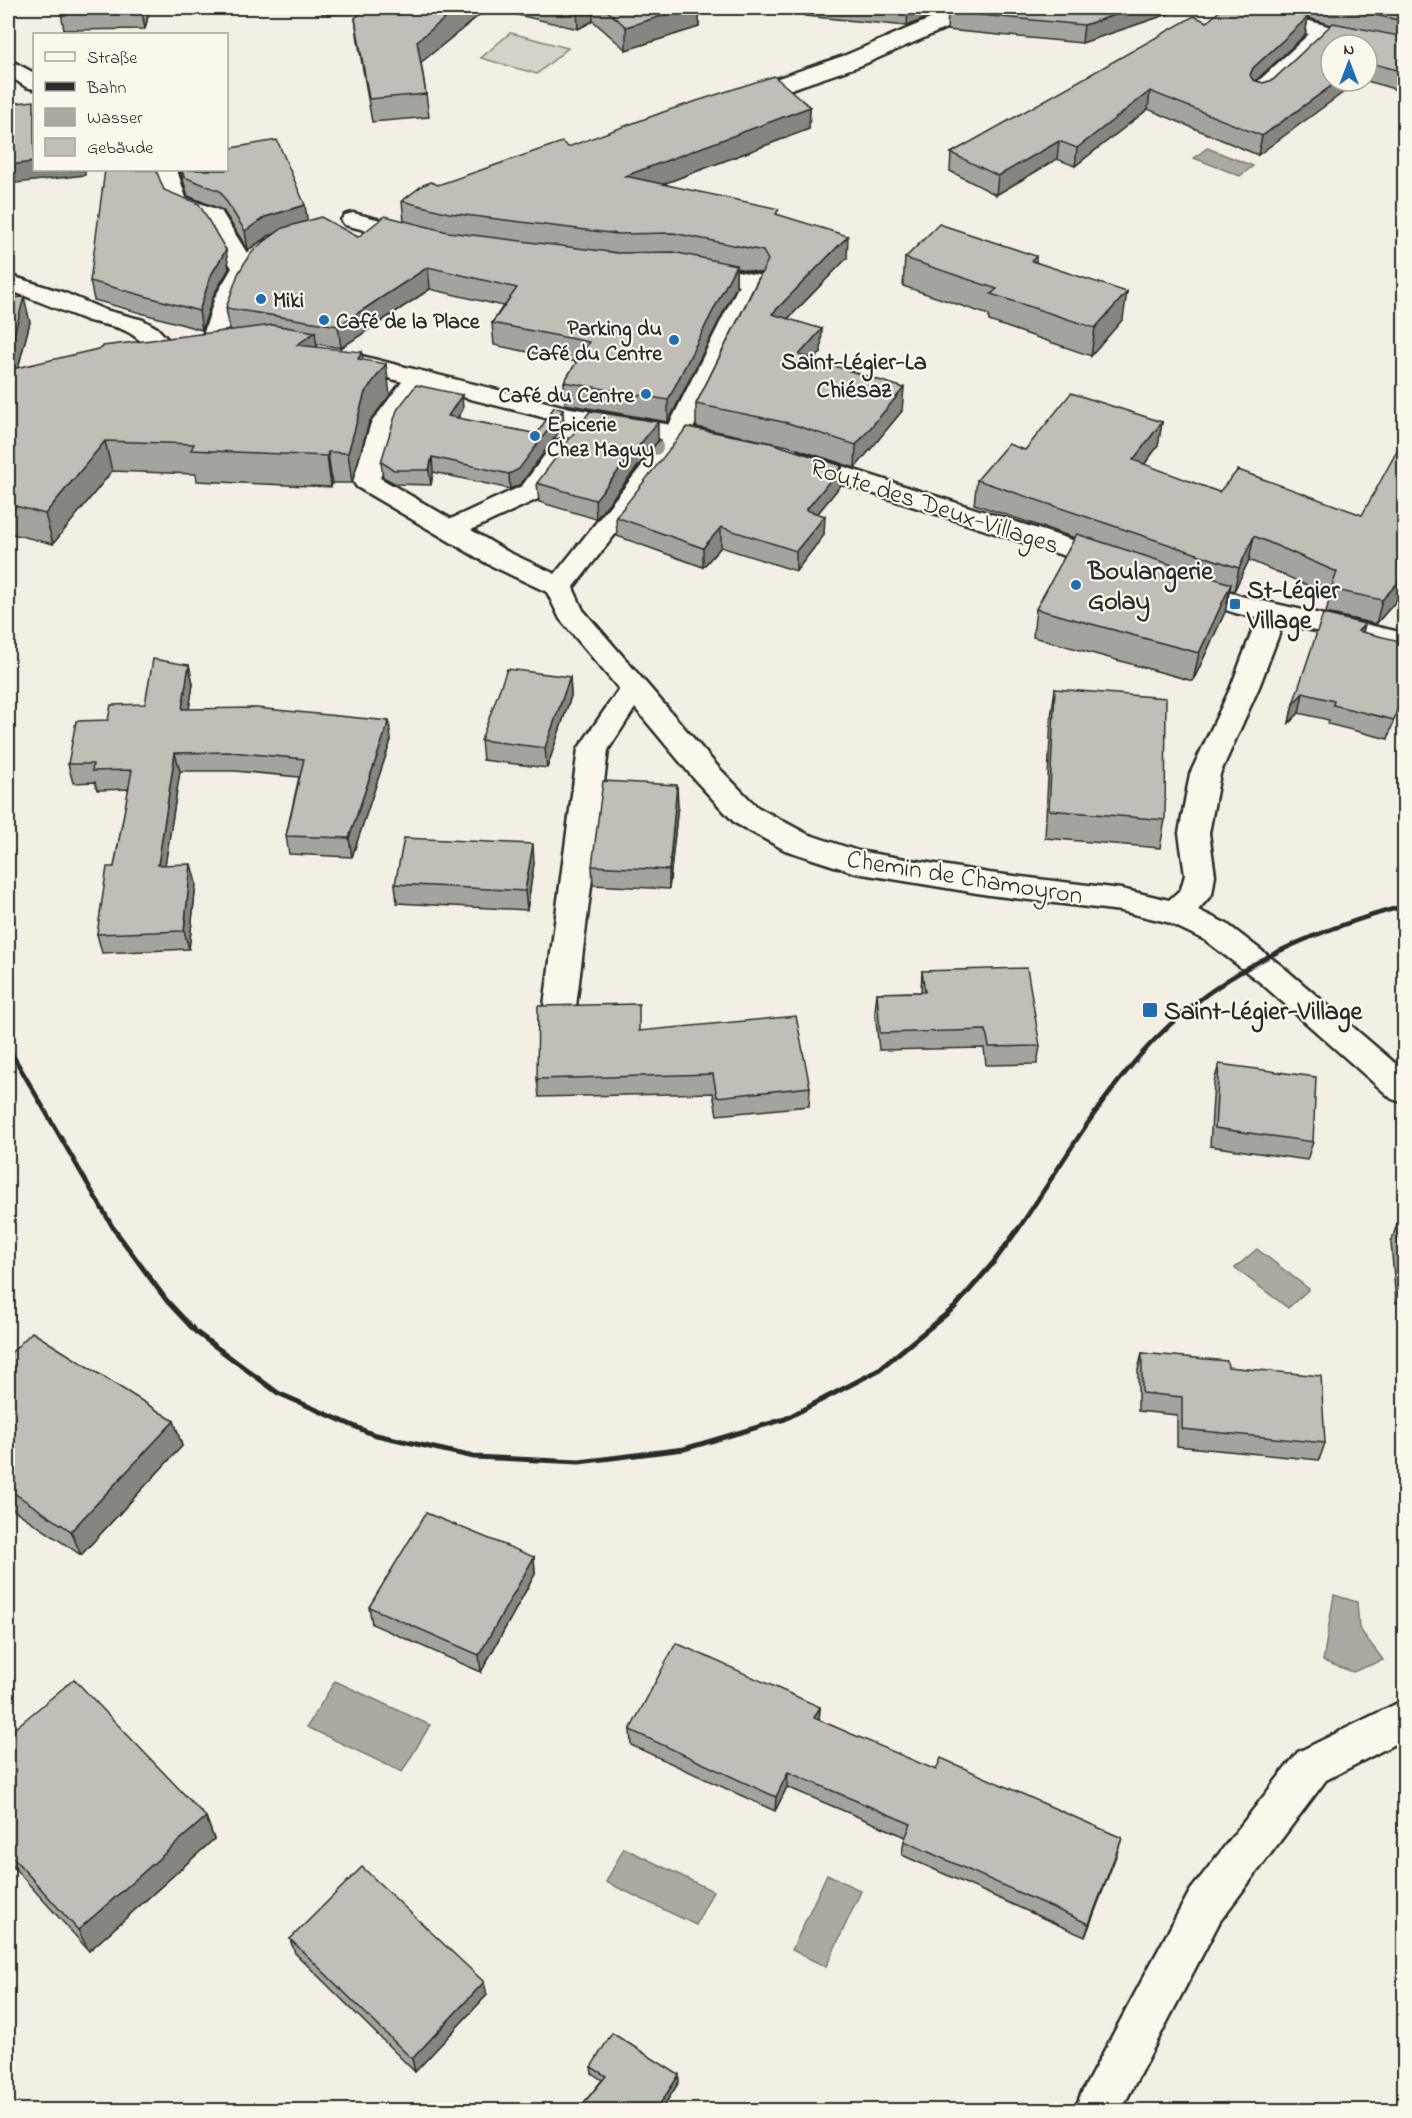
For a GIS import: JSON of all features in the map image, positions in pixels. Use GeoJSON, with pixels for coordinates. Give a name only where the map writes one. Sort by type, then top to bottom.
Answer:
{"type":"FeatureCollection","features":[{"type":"Feature","properties":{"kind":"street"},"geometry":{"type":"LineString","coordinates":[[725,104],[854,60],[953,11],[965,17],[1009,9],[1045,8]]}},
{"type":"Feature","properties":{"kind":"street"},"geometry":{"type":"LineString","coordinates":[[1242,8],[1324,32],[1404,48]]}},
{"type":"Feature","properties":{"kind":"street"},"geometry":{"type":"LineString","coordinates":[[1260,92],[1324,32]]}},
{"type":"Feature","properties":{"kind":"street"},"geometry":{"type":"LineString","coordinates":[[8,66],[33,81]]}},
{"type":"Feature","properties":{"kind":"street"},"geometry":{"type":"LineString","coordinates":[[166,171],[176,202],[213,216],[243,267]]}},
{"type":"Feature","properties":{"kind":"street"},"geometry":{"type":"LineString","coordinates":[[398,206],[343,223],[439,242]]}},
{"type":"Feature","properties":{"kind":"street"},"geometry":{"type":"LineString","coordinates":[[187,343],[224,301],[243,267],[277,243],[294,237]]}},
{"type":"Feature","properties":{"kind":"street"},"geometry":{"type":"LineString","coordinates":[[417,379],[384,423],[366,481],[498,558],[559,587],[667,453],[753,281],[673,265]]}},
{"type":"Feature","properties":{"kind":"street"},"geometry":{"type":"LineString","coordinates":[[8,282],[56,298],[96,315],[134,325],[148,333],[187,343]]}},
{"type":"Feature","properties":{"kind":"street"},"geometry":{"type":"LineString","coordinates":[[131,351],[187,343],[242,340]]}},
{"type":"Feature","properties":{"kind":"street"},"geometry":{"type":"LineString","coordinates":[[323,354],[417,379],[584,418],[746,446]]}},
{"type":"Feature","properties":{"kind":"street"},"geometry":{"type":"LineString","coordinates":[[449,530],[531,492],[584,418]]}},
{"type":"Feature","properties":{"kind":"street","name":"Route des Deux-Villages"},"geometry":{"type":"LineString","coordinates":[[778,454],[1234,604],[1404,642]]}},
{"type":"Feature","properties":{"kind":"street","name":"Chemin de Chamoyron"},"geometry":{"type":"LineString","coordinates":[[559,587],[570,613],[746,815],[796,842],[856,862],[989,884],[1121,900],[1175,913],[1224,938],[1272,975],[1404,1090]]}},
{"type":"Feature","properties":{"kind":"street"},"geometry":{"type":"LineString","coordinates":[[1175,913],[1196,894],[1200,875],[1194,833],[1205,774],[1245,687],[1273,613]]}},
{"type":"Feature","properties":{"kind":"street"},"geometry":{"type":"LineString","coordinates":[[560,1006],[593,749],[634,688]]}},
{"type":"Feature","properties":{"kind":"street"},"geometry":{"type":"LineString","coordinates":[[1097,2110],[1205,1906],[1312,1766],[1404,1719]]}},
{"type":"Feature","properties":{"kind":"shaded area"},"geometry":{"type":"Polygon","coordinates":[[[510,33],[568,48],[537,74],[481,58],[510,33]]]}},
{"type":"Feature","properties":{"kind":"water"},"geometry":{"type":"Polygon","coordinates":[[[1207,148],[1253,166],[1240,176],[1194,158],[1207,148]]]}},
{"type":"Feature","properties":{"kind":"water"},"geometry":{"type":"Polygon","coordinates":[[[1257,1249],[1309,1289],[1288,1308],[1235,1268],[1257,1249]]]}},
{"type":"Feature","properties":{"kind":"water"},"geometry":{"type":"Polygon","coordinates":[[[1334,1595],[1357,1602],[1359,1628],[1383,1660],[1353,1672],[1323,1661],[1334,1595]]]}},
{"type":"Feature","properties":{"kind":"water"},"geometry":{"type":"Polygon","coordinates":[[[335,1681],[430,1725],[402,1772],[307,1727],[335,1681]]]}},
{"type":"Feature","properties":{"kind":"water"},"geometry":{"type":"Polygon","coordinates":[[[624,1848],[713,1891],[696,1925],[606,1882],[624,1848]]]}},
{"type":"Feature","properties":{"kind":"water"},"geometry":{"type":"Polygon","coordinates":[[[827,1874],[861,1891],[826,1967],[792,1950],[827,1874]]]}},
{"type":"Feature","properties":{"kind":"building"},"geometry":{"type":"Polygon","coordinates":[[[62,8],[143,8],[142,12],[61,12],[62,8]]]}},
{"type":"Feature","properties":{"kind":"building"},"geometry":{"type":"Polygon","coordinates":[[[367,8],[458,8],[417,41],[426,94],[369,99],[355,18],[367,8]]]}},
{"type":"Feature","properties":{"kind":"building"},"geometry":{"type":"Polygon","coordinates":[[[604,8],[687,8],[626,27],[604,8]]]}},
{"type":"Feature","properties":{"kind":"building"},"geometry":{"type":"Polygon","coordinates":[[[958,8],[1136,8],[1084,25],[948,12],[958,8]]]}},
{"type":"Feature","properties":{"kind":"building"},"geometry":{"type":"Polygon","coordinates":[[[1223,8],[1257,8],[1267,11],[1273,8],[1308,17],[1253,68],[1250,75],[1253,80],[1263,83],[1273,80],[1319,36],[1319,93],[1321,93],[1262,136],[1150,91],[1077,148],[1059,141],[998,176],[951,153],[1194,16],[1207,22],[1223,8]]]}},
{"type":"Feature","properties":{"kind":"building"},"geometry":{"type":"Polygon","coordinates":[[[1340,8],[1404,8],[1404,21],[1340,8]]]}},
{"type":"Feature","properties":{"kind":"building"},"geometry":{"type":"Polygon","coordinates":[[[1333,23],[1404,37],[1404,72],[1379,65],[1379,33],[1322,33],[1333,23]]]}},
{"type":"Feature","properties":{"kind":"building"},"geometry":{"type":"Polygon","coordinates":[[[774,76],[810,107],[625,176],[779,209],[776,214],[848,236],[772,314],[822,329],[799,355],[904,388],[856,445],[788,423],[696,404],[768,260],[763,251],[673,233],[618,234],[449,213],[402,201],[423,185],[431,182],[438,185],[562,142],[568,147],[669,110],[774,76]]]}},
{"type":"Feature","properties":{"kind":"building"},"geometry":{"type":"Polygon","coordinates":[[[33,101],[33,162],[8,165],[8,104],[33,101]]]}},
{"type":"Feature","properties":{"kind":"building"},"geometry":{"type":"Polygon","coordinates":[[[277,140],[305,205],[265,217],[245,231],[220,191],[184,177],[182,171],[228,171],[228,149],[277,140]]]}},
{"type":"Feature","properties":{"kind":"building"},"geometry":{"type":"Polygon","coordinates":[[[105,171],[156,171],[164,190],[199,204],[226,250],[211,275],[199,311],[90,281],[105,171]]]}},
{"type":"Feature","properties":{"kind":"building"},"geometry":{"type":"Polygon","coordinates":[[[385,216],[448,232],[618,253],[673,252],[736,265],[668,400],[564,382],[589,342],[492,323],[517,288],[428,267],[338,326],[226,308],[238,274],[248,257],[257,247],[283,228],[321,217],[358,237],[385,216]]]}},
{"type":"Feature","properties":{"kind":"building"},"geometry":{"type":"Polygon","coordinates":[[[939,224],[1036,256],[1032,261],[1127,292],[1095,328],[991,294],[997,289],[905,258],[939,224]]]}},
{"type":"Feature","properties":{"kind":"building"},"geometry":{"type":"Polygon","coordinates":[[[24,297],[12,343],[8,345],[8,298],[24,297]]]}},
{"type":"Feature","properties":{"kind":"building"},"geometry":{"type":"Polygon","coordinates":[[[273,325],[315,332],[297,345],[362,352],[358,359],[386,364],[365,392],[348,453],[328,452],[327,456],[191,450],[194,444],[105,441],[45,514],[8,504],[8,370],[103,346],[273,325]]]}},
{"type":"Feature","properties":{"kind":"building"},"geometry":{"type":"Polygon","coordinates":[[[416,385],[462,395],[448,416],[537,434],[554,407],[563,410],[519,469],[509,474],[432,457],[429,470],[394,470],[381,462],[397,410],[416,385]]]}},
{"type":"Feature","properties":{"kind":"building"},"geometry":{"type":"Polygon","coordinates":[[[1071,393],[1162,422],[1133,460],[1219,492],[1238,470],[1362,515],[1404,438],[1404,576],[1382,600],[1331,589],[1337,572],[1254,536],[1239,568],[977,480],[1008,444],[1025,450],[1071,393]]]}},
{"type":"Feature","properties":{"kind":"building"},"geometry":{"type":"Polygon","coordinates":[[[590,411],[658,422],[595,500],[537,483],[590,411]]]}},
{"type":"Feature","properties":{"kind":"building"},"geometry":{"type":"Polygon","coordinates":[[[687,427],[771,443],[842,466],[806,510],[825,516],[796,551],[721,527],[703,548],[616,517],[687,427]]]}},
{"type":"Feature","properties":{"kind":"building"},"geometry":{"type":"Polygon","coordinates":[[[1077,534],[1231,584],[1199,653],[1036,609],[1077,534]]]}},
{"type":"Feature","properties":{"kind":"building"},"geometry":{"type":"Polygon","coordinates":[[[1323,614],[1365,624],[1358,631],[1404,642],[1404,685],[1394,720],[1333,705],[1334,701],[1303,693],[1293,704],[1323,614]]]}},
{"type":"Feature","properties":{"kind":"building"},"geometry":{"type":"Polygon","coordinates":[[[153,659],[189,665],[182,709],[256,708],[389,721],[349,838],[286,836],[304,759],[231,752],[175,753],[158,865],[191,864],[184,931],[97,934],[107,867],[114,867],[132,770],[92,771],[93,764],[68,764],[76,721],[108,720],[111,705],[145,704],[153,659]]]}},
{"type":"Feature","properties":{"kind":"building"},"geometry":{"type":"Polygon","coordinates":[[[507,669],[570,677],[545,748],[481,740],[507,669]]]}},
{"type":"Feature","properties":{"kind":"building"},"geometry":{"type":"Polygon","coordinates":[[[1055,689],[1166,698],[1165,820],[1049,810],[1055,689]]]}},
{"type":"Feature","properties":{"kind":"building"},"geometry":{"type":"Polygon","coordinates":[[[603,781],[677,785],[669,870],[592,866],[603,781]]]}},
{"type":"Feature","properties":{"kind":"building"},"geometry":{"type":"Polygon","coordinates":[[[404,838],[533,844],[525,891],[395,884],[404,838]]]}},
{"type":"Feature","properties":{"kind":"building"},"geometry":{"type":"Polygon","coordinates":[[[1027,968],[1040,1046],[989,1047],[986,1030],[880,1033],[877,993],[925,992],[922,971],[1027,968]]]}},
{"type":"Feature","properties":{"kind":"building"},"geometry":{"type":"Polygon","coordinates":[[[639,1004],[639,1031],[796,1016],[810,1087],[717,1097],[713,1074],[537,1079],[538,1006],[639,1004]]]}},
{"type":"Feature","properties":{"kind":"building"},"geometry":{"type":"Polygon","coordinates":[[[1219,1064],[1316,1077],[1313,1142],[1215,1128],[1219,1064]]]}},
{"type":"Feature","properties":{"kind":"building"},"geometry":{"type":"Polygon","coordinates":[[[1397,1224],[1404,1224],[1404,1285],[1402,1285],[1397,1224]]]}},
{"type":"Feature","properties":{"kind":"building"},"geometry":{"type":"Polygon","coordinates":[[[32,1332],[174,1421],[71,1531],[8,1489],[8,1356],[32,1332]]]}},
{"type":"Feature","properties":{"kind":"building"},"geometry":{"type":"Polygon","coordinates":[[[1142,1353],[1227,1361],[1228,1367],[1321,1376],[1325,1443],[1182,1429],[1182,1397],[1142,1393],[1142,1353]]]}},
{"type":"Feature","properties":{"kind":"building"},"geometry":{"type":"Polygon","coordinates":[[[426,1513],[534,1557],[479,1655],[369,1607],[426,1513]]]}},
{"type":"Feature","properties":{"kind":"building"},"geometry":{"type":"Polygon","coordinates":[[[676,1643],[820,1707],[814,1718],[936,1770],[941,1758],[1122,1838],[1089,1924],[904,1841],[911,1824],[788,1772],[776,1797],[630,1730],[676,1643]]]}},
{"type":"Feature","properties":{"kind":"building"},"geometry":{"type":"Polygon","coordinates":[[[74,1679],[206,1817],[78,1930],[8,1852],[8,1734],[74,1679]]]}},
{"type":"Feature","properties":{"kind":"building"},"geometry":{"type":"Polygon","coordinates":[[[362,1867],[484,1982],[412,2059],[290,1939],[362,1867]]]}},
{"type":"Feature","properties":{"kind":"building"},"geometry":{"type":"Polygon","coordinates":[[[612,2033],[679,2075],[656,2110],[578,2110],[606,2076],[591,2067],[612,2033]]]}},
{"type":"Feature","properties":{"kind":"railway"},"geometry":{"type":"LineString","coordinates":[[1017,1231],[1108,1095],[1151,1044],[1181,1015],[1214,989],[1284,949],[1322,932],[1404,906]]}},
{"type":"Feature","properties":{"kind":"railway"},"geometry":{"type":"LineString","coordinates":[[8,1047],[115,1231]]}},
{"type":"Feature","properties":{"kind":"railway"},"geometry":{"type":"LineString","coordinates":[[114,1229],[167,1301],[196,1332],[278,1393],[372,1434],[474,1457],[579,1462],[684,1449],[785,1419],[877,1371],[955,1307],[993,1263],[1018,1229]]}},
{"type":"Feature","properties":{"kind":"place","name":"Miki"},"geometry":{"type":"Point","coordinates":[261,299]}},
{"type":"Feature","properties":{"kind":"place","name":"Café de la Place"},"geometry":{"type":"Point","coordinates":[324,320]}},
{"type":"Feature","properties":{"kind":"place","name":"Parking du Café du Centre"},"geometry":{"type":"Point","coordinates":[674,340]}},
{"type":"Feature","properties":{"kind":"place","name":"Café du Centre"},"geometry":{"type":"Point","coordinates":[646,394]}},
{"type":"Feature","properties":{"kind":"place","name":"Epicerie Chez Maguy"},"geometry":{"type":"Point","coordinates":[535,436]}},
{"type":"Feature","properties":{"kind":"place","name":"Boulangerie Golay"},"geometry":{"type":"Point","coordinates":[1076,585]}},
{"type":"Feature","properties":{"kind":"place","name":"St-Légier Village"},"geometry":{"type":"Point","coordinates":[1235,604]}},
{"type":"Feature","properties":{"kind":"place","name":"Saint-Légier-Village"},"geometry":{"type":"Point","coordinates":[1150,1010]}},
{"type":"Feature","properties":{"kind":"district","name":"Saint-Légier-La Chiésaz"},"geometry":{"type":"Point","coordinates":[854,375]}}]}
